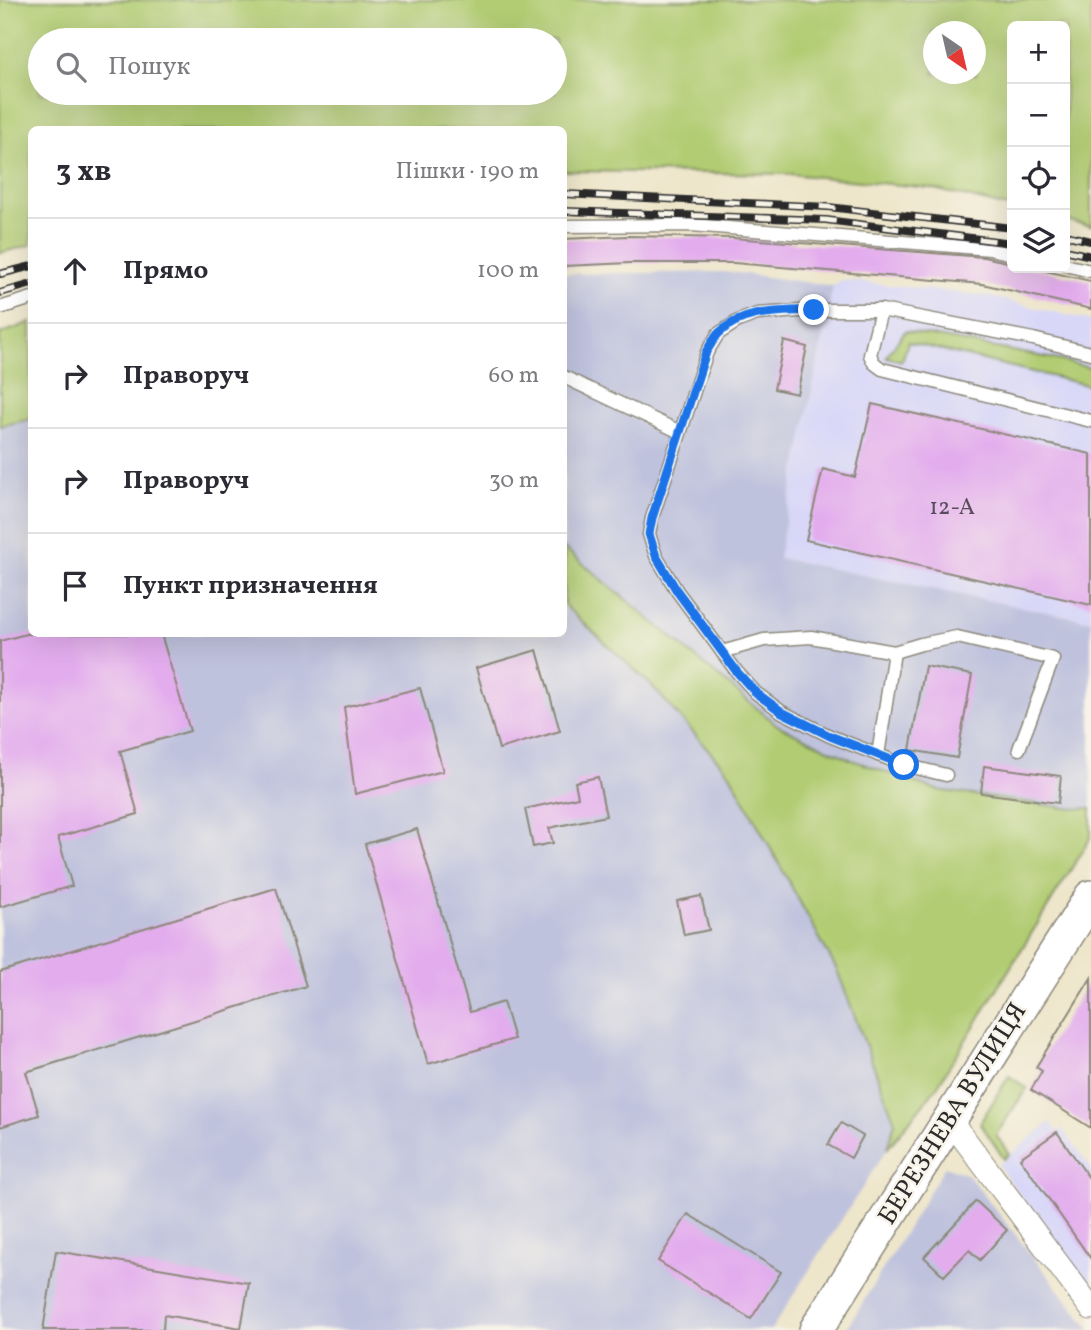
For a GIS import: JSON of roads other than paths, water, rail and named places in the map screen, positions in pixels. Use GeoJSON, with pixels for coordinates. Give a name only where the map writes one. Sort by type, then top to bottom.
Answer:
{"type":"FeatureCollection","features":[{"type":"Feature","properties":{"kind":"street","name":"БЕРЕЗНЕВА ВУЛИЦЯ"},"geometry":{"type":"LineString","coordinates":[[817,1330],[1091,897]]}},
{"type":"Feature","properties":{"kind":"street"},"geometry":{"type":"LineString","coordinates":[[948,1122],[962,1136],[1091,1308]]}},
{"type":"Feature","properties":{"kind":"lane"},"geometry":{"type":"LineString","coordinates":[[567,226],[691,225],[976,248],[1007,253]]}},
{"type":"Feature","properties":{"kind":"lane"},"geometry":{"type":"LineString","coordinates":[[1070,266],[1091,271]]}},
{"type":"Feature","properties":{"kind":"lane"},"geometry":{"type":"LineString","coordinates":[[0,308],[28,300]]}},
{"type":"Feature","properties":{"kind":"lane"},"geometry":{"type":"LineString","coordinates":[[946,775],[904,765],[830,736],[782,712],[756,693],[737,672],[677,591],[656,556],[649,534],[652,518],[706,352],[718,334],[738,321],[757,314],[814,310],[881,310],[1034,339],[1091,353]]}},
{"type":"Feature","properties":{"kind":"lane"},"geometry":{"type":"LineString","coordinates":[[881,310],[870,355],[874,363],[882,369],[1091,421]]}},
{"type":"Feature","properties":{"kind":"lane"},"geometry":{"type":"LineString","coordinates":[[567,378],[680,432]]}},
{"type":"Feature","properties":{"kind":"lane"},"geometry":{"type":"LineString","coordinates":[[722,652],[764,640],[811,637],[894,652],[921,643],[957,637],[1054,659],[1019,749]]}},
{"type":"Feature","properties":{"kind":"lane"},"geometry":{"type":"LineString","coordinates":[[878,755],[894,652]]}},
{"type":"Feature","properties":{"kind":"railway"},"geometry":{"type":"LineString","coordinates":[[567,194],[828,207],[1007,227]]}},
{"type":"Feature","properties":{"kind":"railway"},"geometry":{"type":"LineString","coordinates":[[567,211],[826,220],[1007,242]]}},
{"type":"Feature","properties":{"kind":"railway"},"geometry":{"type":"LineString","coordinates":[[1070,236],[1091,241]]}},
{"type":"Feature","properties":{"kind":"railway"},"geometry":{"type":"LineString","coordinates":[[1070,251],[1091,256]]}},
{"type":"Feature","properties":{"kind":"railway"},"geometry":{"type":"LineString","coordinates":[[0,274],[28,267]]}},
{"type":"Feature","properties":{"kind":"railway"},"geometry":{"type":"LineString","coordinates":[[0,293],[28,285]]}}]}
